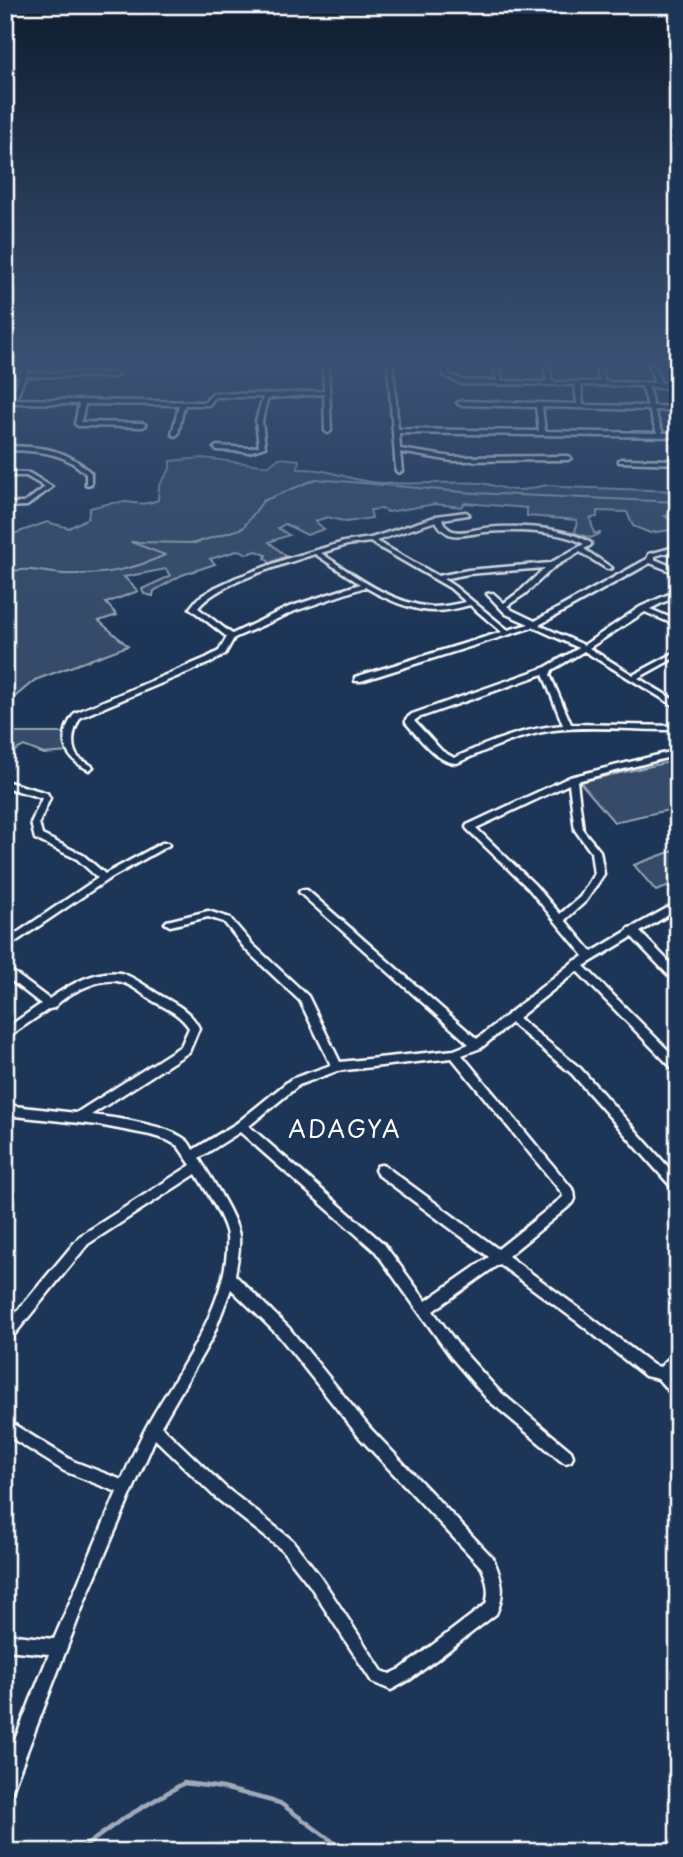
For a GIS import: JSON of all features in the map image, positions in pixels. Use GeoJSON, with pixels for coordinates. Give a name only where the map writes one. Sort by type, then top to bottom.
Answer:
{"type":"FeatureCollection","features":[{"type":"Feature","properties":{"kind":"street"},"geometry":{"type":"LineString","coordinates":[[55,453],[75,459],[89,474],[88,484]]}},
{"type":"Feature","properties":{"kind":"street"},"geometry":{"type":"LineString","coordinates":[[398,453],[400,471]]}},
{"type":"Feature","properties":{"kind":"street"},"geometry":{"type":"LineString","coordinates":[[414,453],[452,459],[568,458]]}},
{"type":"Feature","properties":{"kind":"street"},"geometry":{"type":"LineString","coordinates":[[621,461],[678,462]]}},
{"type":"Feature","properties":{"kind":"street"},"geometry":{"type":"LineString","coordinates":[[5,474],[27,474],[49,487],[25,505],[5,505]]}},
{"type":"Feature","properties":{"kind":"street"},"geometry":{"type":"LineString","coordinates":[[231,637],[194,608],[202,596],[248,575],[344,544],[370,540],[438,517],[466,514]]}},
{"type":"Feature","properties":{"kind":"street"},"geometry":{"type":"LineString","coordinates":[[438,517],[444,529],[455,533],[487,530],[567,535],[587,541],[581,550],[552,565],[527,585],[520,598],[503,606]]}},
{"type":"Feature","properties":{"kind":"street"},"geometry":{"type":"LineString","coordinates":[[650,561],[651,555],[674,549],[678,530]]}},
{"type":"Feature","properties":{"kind":"street"},"geometry":{"type":"LineString","coordinates":[[370,540],[437,578],[507,633]]}},
{"type":"Feature","properties":{"kind":"street"},"geometry":{"type":"LineString","coordinates":[[581,550],[609,568]]}},
{"type":"Feature","properties":{"kind":"street"},"geometry":{"type":"LineString","coordinates":[[317,553],[397,599],[432,609],[471,603]]}},
{"type":"Feature","properties":{"kind":"street"},"geometry":{"type":"LineString","coordinates":[[358,679],[534,624],[650,561],[678,572]]}},
{"type":"Feature","properties":{"kind":"street"},"geometry":{"type":"LineString","coordinates":[[437,578],[468,572],[552,565]]}},
{"type":"Feature","properties":{"kind":"street"},"geometry":{"type":"LineString","coordinates":[[89,767],[74,758],[72,751],[69,730],[78,715],[209,660],[222,652],[231,637],[292,609],[367,583]]}},
{"type":"Feature","properties":{"kind":"street"},"geometry":{"type":"LineString","coordinates":[[678,592],[643,609],[549,668],[415,716],[409,721],[439,753],[454,761],[496,742],[537,730],[568,727],[678,728]]}},
{"type":"Feature","properties":{"kind":"street"},"geometry":{"type":"LineString","coordinates":[[491,594],[503,606],[584,648],[678,706]]}},
{"type":"Feature","properties":{"kind":"street"},"geometry":{"type":"LineString","coordinates":[[643,609],[678,624]]}},
{"type":"Feature","properties":{"kind":"street"},"geometry":{"type":"LineString","coordinates":[[633,678],[678,653]]}},
{"type":"Feature","properties":{"kind":"street"},"geometry":{"type":"LineString","coordinates":[[549,668],[546,675],[568,727]]}},
{"type":"Feature","properties":{"kind":"street"},"geometry":{"type":"LineString","coordinates":[[590,956],[531,886],[470,827],[573,779],[678,752]]}},
{"type":"Feature","properties":{"kind":"street"},"geometry":{"type":"LineString","coordinates":[[559,919],[583,899],[599,874],[595,851],[579,830],[573,779]]}},
{"type":"Feature","properties":{"kind":"street"},"geometry":{"type":"LineString","coordinates":[[5,784],[44,794],[46,797],[35,823],[37,837],[80,857],[104,878]]}},
{"type":"Feature","properties":{"kind":"street"},"geometry":{"type":"LineString","coordinates":[[5,946],[104,878],[165,845]]}},
{"type":"Feature","properties":{"kind":"street"},"geometry":{"type":"LineString","coordinates":[[304,892],[477,1045]]}},
{"type":"Feature","properties":{"kind":"street"},"geometry":{"type":"LineString","coordinates":[[5,1336],[85,1240],[194,1162],[295,1083],[337,1067],[455,1055],[477,1045],[577,965],[678,905]]}},
{"type":"Feature","properties":{"kind":"street"},"geometry":{"type":"LineString","coordinates":[[170,923],[208,914],[227,920],[249,947],[304,999],[337,1067]]}},
{"type":"Feature","properties":{"kind":"street"},"geometry":{"type":"LineString","coordinates":[[632,930],[678,978]]}},
{"type":"Feature","properties":{"kind":"street"},"geometry":{"type":"LineString","coordinates":[[577,965],[678,1066]]}},
{"type":"Feature","properties":{"kind":"street"},"geometry":{"type":"LineString","coordinates":[[5,970],[50,1005]]}},
{"type":"Feature","properties":{"kind":"street"},"geometry":{"type":"LineString","coordinates":[[5,1035],[91,980],[117,977],[175,1008],[191,1021],[194,1028],[185,1049],[76,1119]]}},
{"type":"Feature","properties":{"kind":"street"},"geometry":{"type":"LineString","coordinates":[[512,1018],[576,1071],[678,1186]]}},
{"type":"Feature","properties":{"kind":"street"},"geometry":{"type":"LineString","coordinates":[[427,1308],[497,1258],[569,1199],[570,1195],[455,1055]]}},
{"type":"Feature","properties":{"kind":"street"},"geometry":{"type":"LineString","coordinates":[[5,1110],[150,1130],[181,1142],[233,1232],[229,1278],[198,1352],[153,1427],[125,1488],[58,1647],[5,1787]]}},
{"type":"Feature","properties":{"kind":"street"},"geometry":{"type":"LineString","coordinates":[[241,1126],[380,1248],[427,1308],[456,1353],[493,1395],[566,1457]]}},
{"type":"Feature","properties":{"kind":"street"},"geometry":{"type":"LineString","coordinates":[[381,1170],[497,1258],[579,1312],[650,1371],[662,1374],[678,1391]]}},
{"type":"Feature","properties":{"kind":"street"},"geometry":{"type":"LineString","coordinates":[[153,1427],[220,1492],[287,1545],[315,1581],[377,1677],[391,1682],[406,1674],[491,1609],[496,1600],[496,1586],[488,1563],[365,1433],[284,1332],[229,1278]]}},
{"type":"Feature","properties":{"kind":"street"},"geometry":{"type":"LineString","coordinates":[[662,1374],[678,1358]]}},
{"type":"Feature","properties":{"kind":"street"},"geometry":{"type":"LineString","coordinates":[[5,1426],[69,1466],[125,1488]]}},
{"type":"Feature","properties":{"kind":"street"},"geometry":{"type":"LineString","coordinates":[[5,1642],[58,1647]]}},
{"type":"Feature","properties":{"kind":"shaded area"},"geometry":{"type":"Polygon","coordinates":[[[203,458],[269,466],[279,458],[299,460],[298,469],[319,470],[362,481],[386,483],[480,483],[516,490],[549,485],[678,491],[678,514],[665,516],[675,524],[670,530],[650,533],[633,526],[627,512],[597,511],[597,517],[590,518],[594,533],[601,533],[591,538],[575,533],[577,520],[527,516],[527,508],[465,503],[461,507],[435,504],[388,512],[383,509],[370,510],[372,518],[346,522],[328,517],[315,521],[324,529],[307,535],[285,524],[278,528],[289,535],[269,542],[286,556],[270,563],[265,558],[266,555],[257,551],[247,554],[240,550],[210,559],[215,564],[182,575],[154,591],[153,596],[144,594],[142,589],[170,576],[166,569],[124,577],[138,591],[106,603],[117,615],[99,621],[128,646],[35,680],[5,705],[5,537],[47,522],[69,528],[88,518],[90,508],[98,506],[121,502],[145,504],[158,500],[159,486],[170,469],[170,461],[203,458]]]}},
{"type":"Feature","properties":{"kind":"shaded area"},"geometry":{"type":"Polygon","coordinates":[[[5,733],[66,733],[68,752],[44,754],[24,746],[5,756],[5,733]]]}},
{"type":"Feature","properties":{"kind":"shaded area"},"geometry":{"type":"Polygon","coordinates":[[[678,760],[678,808],[614,822],[580,782],[678,760]]]}},
{"type":"Feature","properties":{"kind":"shaded area"},"geometry":{"type":"Polygon","coordinates":[[[678,849],[678,883],[656,891],[634,865],[678,849]]]}},
{"type":"Feature","properties":{"kind":"waterway"},"geometry":{"type":"LineString","coordinates":[[5,574],[27,570],[91,574],[140,565],[165,555],[131,542],[195,543],[243,528],[263,501],[316,479],[474,493],[678,502]]}},
{"type":"Feature","properties":{"kind":"waterway"},"geometry":{"type":"LineString","coordinates":[[77,1852],[121,1820],[184,1783],[223,1788],[280,1803],[347,1852]]}},
{"type":"Feature","properties":{"kind":"district","name":"ADAGYA"},"geometry":{"type":"Point","coordinates":[345,1130]}}]}
